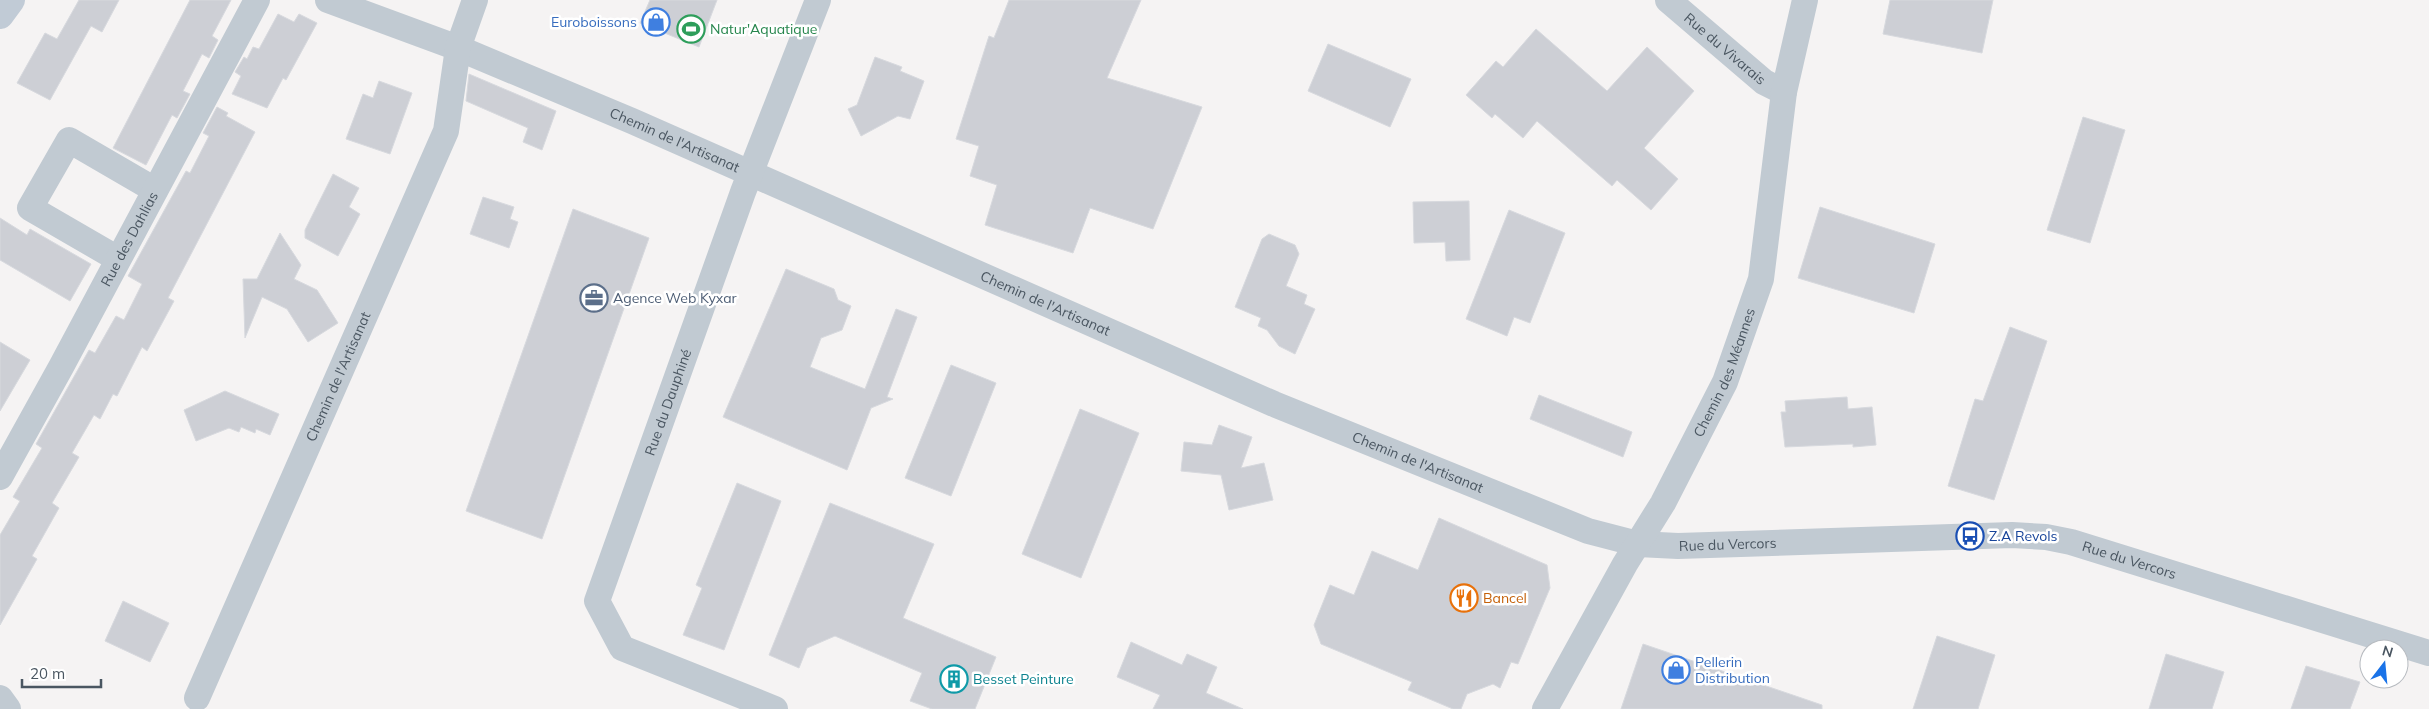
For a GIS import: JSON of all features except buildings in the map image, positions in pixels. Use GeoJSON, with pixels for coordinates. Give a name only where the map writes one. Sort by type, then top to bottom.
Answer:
{"type":"FeatureCollection","features":[{"type":"Feature","properties":{"kind":"main road"},"geometry":{"type":"LineString","coordinates":[[0,16],[11,0]]}},
{"type":"Feature","properties":{"kind":"street","name":"Rue des Dahlias"},"geometry":{"type":"LineString","coordinates":[[0,477],[257,0]]}},
{"type":"Feature","properties":{"kind":"street","name":"Chemin de l'Artisanat"},"geometry":{"type":"LineString","coordinates":[[328,0],[458,48],[1274,404],[1588,531],[1638,544]]}},
{"type":"Feature","properties":{"kind":"street"},"geometry":{"type":"LineString","coordinates":[[458,48],[475,0]]}},
{"type":"Feature","properties":{"kind":"street","name":"Rue du Dauphiné"},"geometry":{"type":"LineString","coordinates":[[775,709],[622,648],[596,601],[750,174],[818,0]]}},
{"type":"Feature","properties":{"kind":"street","name":"Rue du Vivarais"},"geometry":{"type":"LineString","coordinates":[[1668,0],[1764,82],[1784,92]]}},
{"type":"Feature","properties":{"kind":"street","name":"Chemin des Méannes"},"geometry":{"type":"LineString","coordinates":[[1546,709],[1663,503],[1725,382],[1761,279],[1784,92],[1805,0]]}},
{"type":"Feature","properties":{"kind":"street","name":"Chemin de l'Artisanat"},"geometry":{"type":"LineString","coordinates":[[197,698],[446,131],[458,48]]}},
{"type":"Feature","properties":{"kind":"street"},"geometry":{"type":"LineString","coordinates":[[118,259],[30,208],[70,140],[155,190]]}},
{"type":"Feature","properties":{"kind":"street","name":"Rue du Vercors"},"geometry":{"type":"LineString","coordinates":[[1638,544],[1678,546],[1979,536],[2046,537],[2071,542],[2429,653]]}},
{"type":"Feature","properties":{"kind":"street"},"geometry":{"type":"LineString","coordinates":[[0,698],[8,709]]}},
{"type":"Feature","properties":{"kind":"place","name":"Euroboissons"},"geometry":{"type":"Point","coordinates":[656,22]}},
{"type":"Feature","properties":{"kind":"place","name":"Natur'Aquatique"},"geometry":{"type":"Point","coordinates":[691,29]}},
{"type":"Feature","properties":{"kind":"place","name":"Agence Web Kyxar"},"geometry":{"type":"Point","coordinates":[594,298]}},
{"type":"Feature","properties":{"kind":"place","name":"Z.A Revols"},"geometry":{"type":"Point","coordinates":[1970,536]}},
{"type":"Feature","properties":{"kind":"place","name":"Bancel"},"geometry":{"type":"Point","coordinates":[1464,598]}},
{"type":"Feature","properties":{"kind":"place","name":"Pellerin Distribution"},"geometry":{"type":"Point","coordinates":[1676,670]}},
{"type":"Feature","properties":{"kind":"place","name":"Besset Peinture"},"geometry":{"type":"Point","coordinates":[954,679]}}]}
